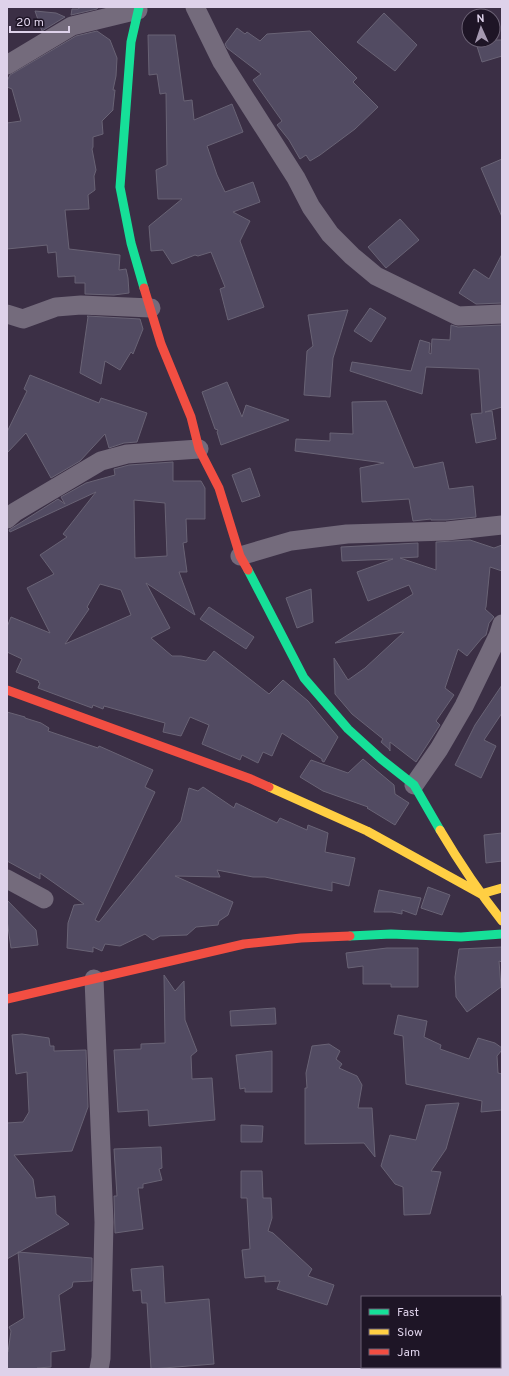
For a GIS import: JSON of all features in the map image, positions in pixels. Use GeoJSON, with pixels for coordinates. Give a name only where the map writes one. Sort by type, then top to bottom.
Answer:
{"type":"FeatureCollection","features":[{"type":"Feature","properties":{"kind":"street"},"geometry":{"type":"LineString","coordinates":[[195,7],[222,62],[296,178],[310,207],[330,234],[352,256],[376,276],[458,316],[502,314]]}},
{"type":"Feature","properties":{"kind":"street"},"geometry":{"type":"LineString","coordinates":[[7,65],[72,26],[138,8],[131,42],[120,188],[131,243],[161,344],[191,417],[199,449],[219,488],[240,556],[304,678],[348,730],[381,759],[414,784],[454,854],[481,894],[502,921]]}},
{"type":"Feature","properties":{"kind":"street"},"geometry":{"type":"LineString","coordinates":[[7,314],[23,319],[56,307],[81,305],[151,308]]}},
{"type":"Feature","properties":{"kind":"street"},"geometry":{"type":"LineString","coordinates":[[7,518],[100,460],[127,454],[199,449]]}},
{"type":"Feature","properties":{"kind":"street"},"geometry":{"type":"LineString","coordinates":[[240,556],[291,541],[347,534],[447,531],[502,525]]}},
{"type":"Feature","properties":{"kind":"street"},"geometry":{"type":"LineString","coordinates":[[414,784],[439,749],[464,706],[498,636],[502,624]]}},
{"type":"Feature","properties":{"kind":"street"},"geometry":{"type":"LineString","coordinates":[[7,690],[251,779],[367,831],[481,894],[502,888]]}},
{"type":"Feature","properties":{"kind":"street"},"geometry":{"type":"LineString","coordinates":[[7,879],[44,899]]}},
{"type":"Feature","properties":{"kind":"street"},"geometry":{"type":"LineString","coordinates":[[7,998],[244,944],[301,938],[391,934],[461,937],[502,934]]}},
{"type":"Feature","properties":{"kind":"street"},"geometry":{"type":"LineString","coordinates":[[94,979],[104,1222],[101,1358],[99,1369]]}},
{"type":"Feature","properties":{"kind":"building"},"geometry":{"type":"Polygon","coordinates":[[[81,7],[98,7],[97,9],[71,15],[72,9],[78,9],[81,7]]]}},
{"type":"Feature","properties":{"kind":"building"},"geometry":{"type":"Polygon","coordinates":[[[35,11],[56,13],[65,17],[42,31],[35,11]]]}},
{"type":"Feature","properties":{"kind":"building"},"geometry":{"type":"Polygon","coordinates":[[[384,13],[417,45],[395,71],[357,42],[384,13]]]}},
{"type":"Feature","properties":{"kind":"building"},"geometry":{"type":"Polygon","coordinates":[[[237,28],[245,34],[247,32],[260,41],[267,34],[310,31],[357,78],[353,82],[378,107],[355,129],[320,155],[310,161],[306,155],[300,159],[289,140],[277,125],[282,121],[253,80],[261,74],[227,48],[225,44],[237,28]]]}},
{"type":"Feature","properties":{"kind":"building"},"geometry":{"type":"Polygon","coordinates":[[[97,31],[110,40],[117,58],[116,76],[113,90],[115,90],[113,110],[102,121],[103,134],[93,137],[92,149],[96,170],[94,176],[95,190],[88,195],[89,209],[65,210],[69,249],[120,255],[119,270],[126,269],[129,293],[114,295],[85,294],[85,283],[75,283],[75,276],[58,277],[56,252],[48,253],[47,245],[7,249],[7,123],[21,121],[12,89],[7,87],[7,81],[10,75],[76,36],[97,31]]]}},
{"type":"Feature","properties":{"kind":"building"},"geometry":{"type":"Polygon","coordinates":[[[148,35],[175,35],[184,101],[192,100],[194,120],[232,104],[243,132],[207,146],[217,175],[225,192],[253,182],[260,202],[233,212],[250,221],[240,241],[264,307],[228,320],[220,289],[225,287],[211,252],[198,256],[195,255],[172,264],[163,250],[151,251],[149,226],[182,199],[158,199],[156,170],[167,165],[166,93],[160,94],[157,74],[149,75],[148,35]]]}},
{"type":"Feature","properties":{"kind":"building"},"geometry":{"type":"Polygon","coordinates":[[[502,40],[502,56],[482,62],[478,48],[501,48],[502,40]]]}},
{"type":"Feature","properties":{"kind":"building"},"geometry":{"type":"Polygon","coordinates":[[[502,159],[502,217],[481,168],[502,159]]]}},
{"type":"Feature","properties":{"kind":"building"},"geometry":{"type":"Polygon","coordinates":[[[400,219],[419,240],[386,268],[368,247],[400,219]]]}},
{"type":"Feature","properties":{"kind":"building"},"geometry":{"type":"Polygon","coordinates":[[[502,254],[502,303],[476,304],[459,293],[474,269],[489,279],[502,254]]]}},
{"type":"Feature","properties":{"kind":"building"},"geometry":{"type":"Polygon","coordinates":[[[370,308],[386,318],[371,342],[354,331],[370,308]]]}},
{"type":"Feature","properties":{"kind":"building"},"geometry":{"type":"Polygon","coordinates":[[[348,310],[333,358],[330,397],[304,395],[307,351],[313,346],[308,315],[348,310]]]}},
{"type":"Feature","properties":{"kind":"building"},"geometry":{"type":"Polygon","coordinates":[[[87,316],[140,319],[143,329],[133,354],[131,352],[120,370],[105,361],[101,384],[80,373],[87,316]]]}},
{"type":"Feature","properties":{"kind":"building"},"geometry":{"type":"Polygon","coordinates":[[[451,325],[458,327],[502,325],[502,407],[485,412],[492,411],[496,439],[476,443],[471,414],[482,413],[479,369],[426,367],[422,394],[350,371],[352,362],[411,371],[420,340],[430,343],[429,353],[431,354],[432,339],[450,340],[451,325]]]}},
{"type":"Feature","properties":{"kind":"building"},"geometry":{"type":"Polygon","coordinates":[[[30,375],[99,403],[101,398],[147,413],[137,442],[124,443],[109,448],[105,434],[80,461],[51,478],[26,433],[7,453],[7,432],[27,391],[24,389],[30,375]]]}},
{"type":"Feature","properties":{"kind":"building"},"geometry":{"type":"Polygon","coordinates":[[[227,382],[242,417],[246,405],[289,420],[221,445],[217,432],[218,430],[215,429],[202,392],[227,382]]]}},
{"type":"Feature","properties":{"kind":"building"},"geometry":{"type":"Polygon","coordinates":[[[386,401],[414,468],[443,462],[449,489],[473,486],[476,517],[413,521],[409,499],[362,502],[360,468],[384,463],[295,451],[296,439],[330,441],[330,433],[353,434],[352,402],[386,401]]]}},
{"type":"Feature","properties":{"kind":"building"},"geometry":{"type":"Polygon","coordinates":[[[173,462],[173,481],[201,481],[205,488],[205,519],[186,519],[187,542],[183,543],[187,572],[179,572],[195,615],[146,583],[170,628],[151,638],[172,656],[181,656],[206,661],[214,651],[269,694],[283,680],[308,701],[338,737],[324,762],[322,759],[282,733],[272,756],[263,752],[258,763],[242,755],[240,760],[202,744],[209,725],[190,717],[181,736],[163,732],[165,723],[104,706],[103,709],[93,705],[92,708],[38,688],[40,683],[38,682],[39,681],[16,672],[22,659],[7,652],[7,627],[11,617],[50,633],[27,588],[54,574],[40,555],[67,537],[63,534],[96,492],[10,532],[9,530],[58,499],[65,504],[61,497],[86,483],[115,475],[114,469],[129,465],[173,462]],[[134,500],[135,558],[167,556],[165,503],[134,500]],[[100,584],[87,607],[89,609],[65,644],[131,615],[121,590],[100,584]]]}},
{"type":"Feature","properties":{"kind":"building"},"geometry":{"type":"Polygon","coordinates":[[[250,468],[260,496],[242,502],[232,475],[250,468]]]}},
{"type":"Feature","properties":{"kind":"building"},"geometry":{"type":"Polygon","coordinates":[[[470,540],[494,548],[502,545],[502,571],[490,567],[485,609],[494,617],[489,623],[486,635],[467,656],[458,649],[445,688],[454,695],[436,721],[440,725],[416,762],[390,742],[390,751],[381,742],[383,739],[352,714],[335,694],[334,658],[348,680],[365,668],[404,632],[335,643],[413,594],[409,585],[368,601],[357,572],[393,559],[342,561],[341,547],[418,543],[418,557],[400,558],[436,570],[436,542],[470,540]]]}},
{"type":"Feature","properties":{"kind":"building"},"geometry":{"type":"Polygon","coordinates":[[[311,589],[313,622],[297,628],[286,598],[311,589]]]}},
{"type":"Feature","properties":{"kind":"building"},"geometry":{"type":"Polygon","coordinates":[[[209,607],[254,637],[246,649],[200,619],[209,607]]]}},
{"type":"Feature","properties":{"kind":"building"},"geometry":{"type":"Polygon","coordinates":[[[502,685],[502,713],[484,740],[496,746],[481,778],[455,765],[475,725],[502,685]]]}},
{"type":"Feature","properties":{"kind":"building"},"geometry":{"type":"Polygon","coordinates":[[[7,712],[41,723],[49,728],[48,731],[98,748],[99,746],[153,770],[145,787],[155,792],[95,920],[99,922],[181,821],[189,788],[198,791],[203,787],[234,808],[236,803],[277,823],[280,818],[307,830],[308,825],[328,833],[325,852],[355,858],[349,886],[332,882],[332,891],[265,877],[253,877],[217,870],[220,877],[175,876],[233,902],[228,915],[219,921],[218,925],[196,927],[187,935],[160,936],[153,940],[145,934],[120,946],[105,944],[102,951],[93,947],[93,952],[67,948],[68,923],[74,905],[84,904],[40,873],[40,879],[7,861],[7,712]]]}},
{"type":"Feature","properties":{"kind":"building"},"geometry":{"type":"Polygon","coordinates":[[[363,759],[394,785],[395,794],[409,803],[395,825],[367,808],[368,807],[323,791],[300,777],[311,760],[348,773],[363,759]]]}},
{"type":"Feature","properties":{"kind":"building"},"geometry":{"type":"Polygon","coordinates":[[[502,833],[502,861],[486,863],[484,835],[502,833]]]}},
{"type":"Feature","properties":{"kind":"building"},"geometry":{"type":"Polygon","coordinates":[[[428,887],[450,895],[442,915],[421,908],[428,887]]]}},
{"type":"Feature","properties":{"kind":"building"},"geometry":{"type":"Polygon","coordinates":[[[379,890],[421,898],[416,915],[402,910],[402,914],[392,912],[374,912],[379,890]]]}},
{"type":"Feature","properties":{"kind":"building"},"geometry":{"type":"Polygon","coordinates":[[[7,900],[36,930],[38,945],[11,948],[7,920],[7,900]]]}},
{"type":"Feature","properties":{"kind":"building"},"geometry":{"type":"Polygon","coordinates":[[[502,947],[502,962],[499,961],[501,987],[467,1012],[456,997],[455,977],[459,949],[502,947]]]}},
{"type":"Feature","properties":{"kind":"building"},"geometry":{"type":"Polygon","coordinates":[[[387,948],[418,948],[418,987],[391,987],[391,984],[363,984],[363,966],[348,968],[346,953],[387,948]]]}},
{"type":"Feature","properties":{"kind":"building"},"geometry":{"type":"Polygon","coordinates":[[[164,975],[175,991],[184,981],[185,1020],[197,1051],[191,1056],[192,1079],[212,1078],[215,1120],[149,1126],[148,1110],[118,1112],[114,1050],[141,1049],[141,1044],[165,1043],[164,975]]]}},
{"type":"Feature","properties":{"kind":"building"},"geometry":{"type":"Polygon","coordinates":[[[275,1008],[276,1024],[231,1026],[230,1011],[275,1008]]]}},
{"type":"Feature","properties":{"kind":"building"},"geometry":{"type":"Polygon","coordinates":[[[398,1015],[427,1021],[424,1037],[441,1045],[440,1049],[469,1059],[478,1038],[495,1043],[502,1048],[497,1056],[498,1073],[502,1074],[502,1110],[481,1112],[482,1101],[406,1084],[403,1036],[394,1034],[398,1015]]]}},
{"type":"Feature","properties":{"kind":"building"},"geometry":{"type":"Polygon","coordinates":[[[22,1034],[49,1038],[50,1046],[54,1046],[54,1051],[86,1050],[88,1107],[72,1151],[14,1155],[33,1179],[36,1198],[55,1196],[56,1214],[69,1224],[7,1259],[7,1123],[23,1122],[29,1112],[27,1072],[16,1074],[12,1035],[22,1034]]]}},
{"type":"Feature","properties":{"kind":"building"},"geometry":{"type":"Polygon","coordinates":[[[329,1044],[340,1051],[336,1059],[342,1064],[339,1068],[357,1076],[362,1085],[358,1108],[372,1108],[375,1157],[364,1143],[305,1144],[305,1088],[307,1088],[306,1073],[312,1046],[329,1044]]]}},
{"type":"Feature","properties":{"kind":"building"},"geometry":{"type":"Polygon","coordinates":[[[272,1051],[272,1092],[245,1092],[245,1088],[240,1089],[236,1055],[272,1051]]]}},
{"type":"Feature","properties":{"kind":"building"},"geometry":{"type":"Polygon","coordinates":[[[459,1103],[446,1149],[431,1171],[441,1172],[430,1214],[404,1215],[403,1187],[395,1184],[381,1166],[390,1135],[416,1140],[426,1105],[459,1103]]]}},
{"type":"Feature","properties":{"kind":"building"},"geometry":{"type":"Polygon","coordinates":[[[241,1125],[263,1126],[262,1142],[241,1142],[241,1125]]]}},
{"type":"Feature","properties":{"kind":"building"},"geometry":{"type":"Polygon","coordinates":[[[161,1147],[162,1168],[159,1169],[162,1180],[143,1184],[143,1188],[138,1188],[143,1229],[115,1233],[114,1196],[117,1196],[114,1149],[161,1147]]]}},
{"type":"Feature","properties":{"kind":"building"},"geometry":{"type":"Polygon","coordinates":[[[241,1171],[262,1171],[263,1198],[271,1198],[272,1218],[268,1231],[273,1233],[312,1269],[308,1276],[334,1285],[327,1305],[277,1289],[280,1281],[265,1282],[265,1276],[245,1278],[242,1250],[250,1249],[247,1198],[241,1198],[241,1171]]]}},
{"type":"Feature","properties":{"kind":"building"},"geometry":{"type":"Polygon","coordinates":[[[18,1252],[92,1258],[92,1281],[73,1282],[72,1287],[59,1295],[65,1350],[51,1352],[51,1367],[37,1369],[7,1369],[7,1352],[11,1331],[9,1327],[24,1318],[18,1252]]]}},
{"type":"Feature","properties":{"kind":"building"},"geometry":{"type":"Polygon","coordinates":[[[163,1266],[165,1303],[209,1299],[214,1364],[151,1369],[147,1303],[142,1303],[141,1290],[133,1291],[131,1269],[163,1266]]]}},
{"type":"Feature","properties":{"kind":"traffic: fast"},"geometry":{"type":"LineString","coordinates":[[139,7],[131,42],[120,187],[131,243],[144,288]]}},
{"type":"Feature","properties":{"kind":"traffic: fast"},"geometry":{"type":"LineString","coordinates":[[248,570],[304,678],[348,729],[381,759],[414,785],[440,830]]}},
{"type":"Feature","properties":{"kind":"traffic: fast"},"geometry":{"type":"LineString","coordinates":[[350,936],[391,934],[461,937],[502,934]]}},
{"type":"Feature","properties":{"kind":"traffic: slow"},"geometry":{"type":"LineString","coordinates":[[269,787],[367,831],[481,894],[502,888]]}},
{"type":"Feature","properties":{"kind":"traffic: slow"},"geometry":{"type":"LineString","coordinates":[[440,830],[454,854],[502,921]]}},
{"type":"Feature","properties":{"kind":"traffic: jam"},"geometry":{"type":"LineString","coordinates":[[144,288],[161,344],[191,417],[199,449],[219,488],[240,556],[248,570]]}},
{"type":"Feature","properties":{"kind":"traffic: jam"},"geometry":{"type":"LineString","coordinates":[[7,690],[251,779],[269,787]]}},
{"type":"Feature","properties":{"kind":"traffic: jam"},"geometry":{"type":"LineString","coordinates":[[7,999],[244,944],[301,938],[350,936]]}}]}
